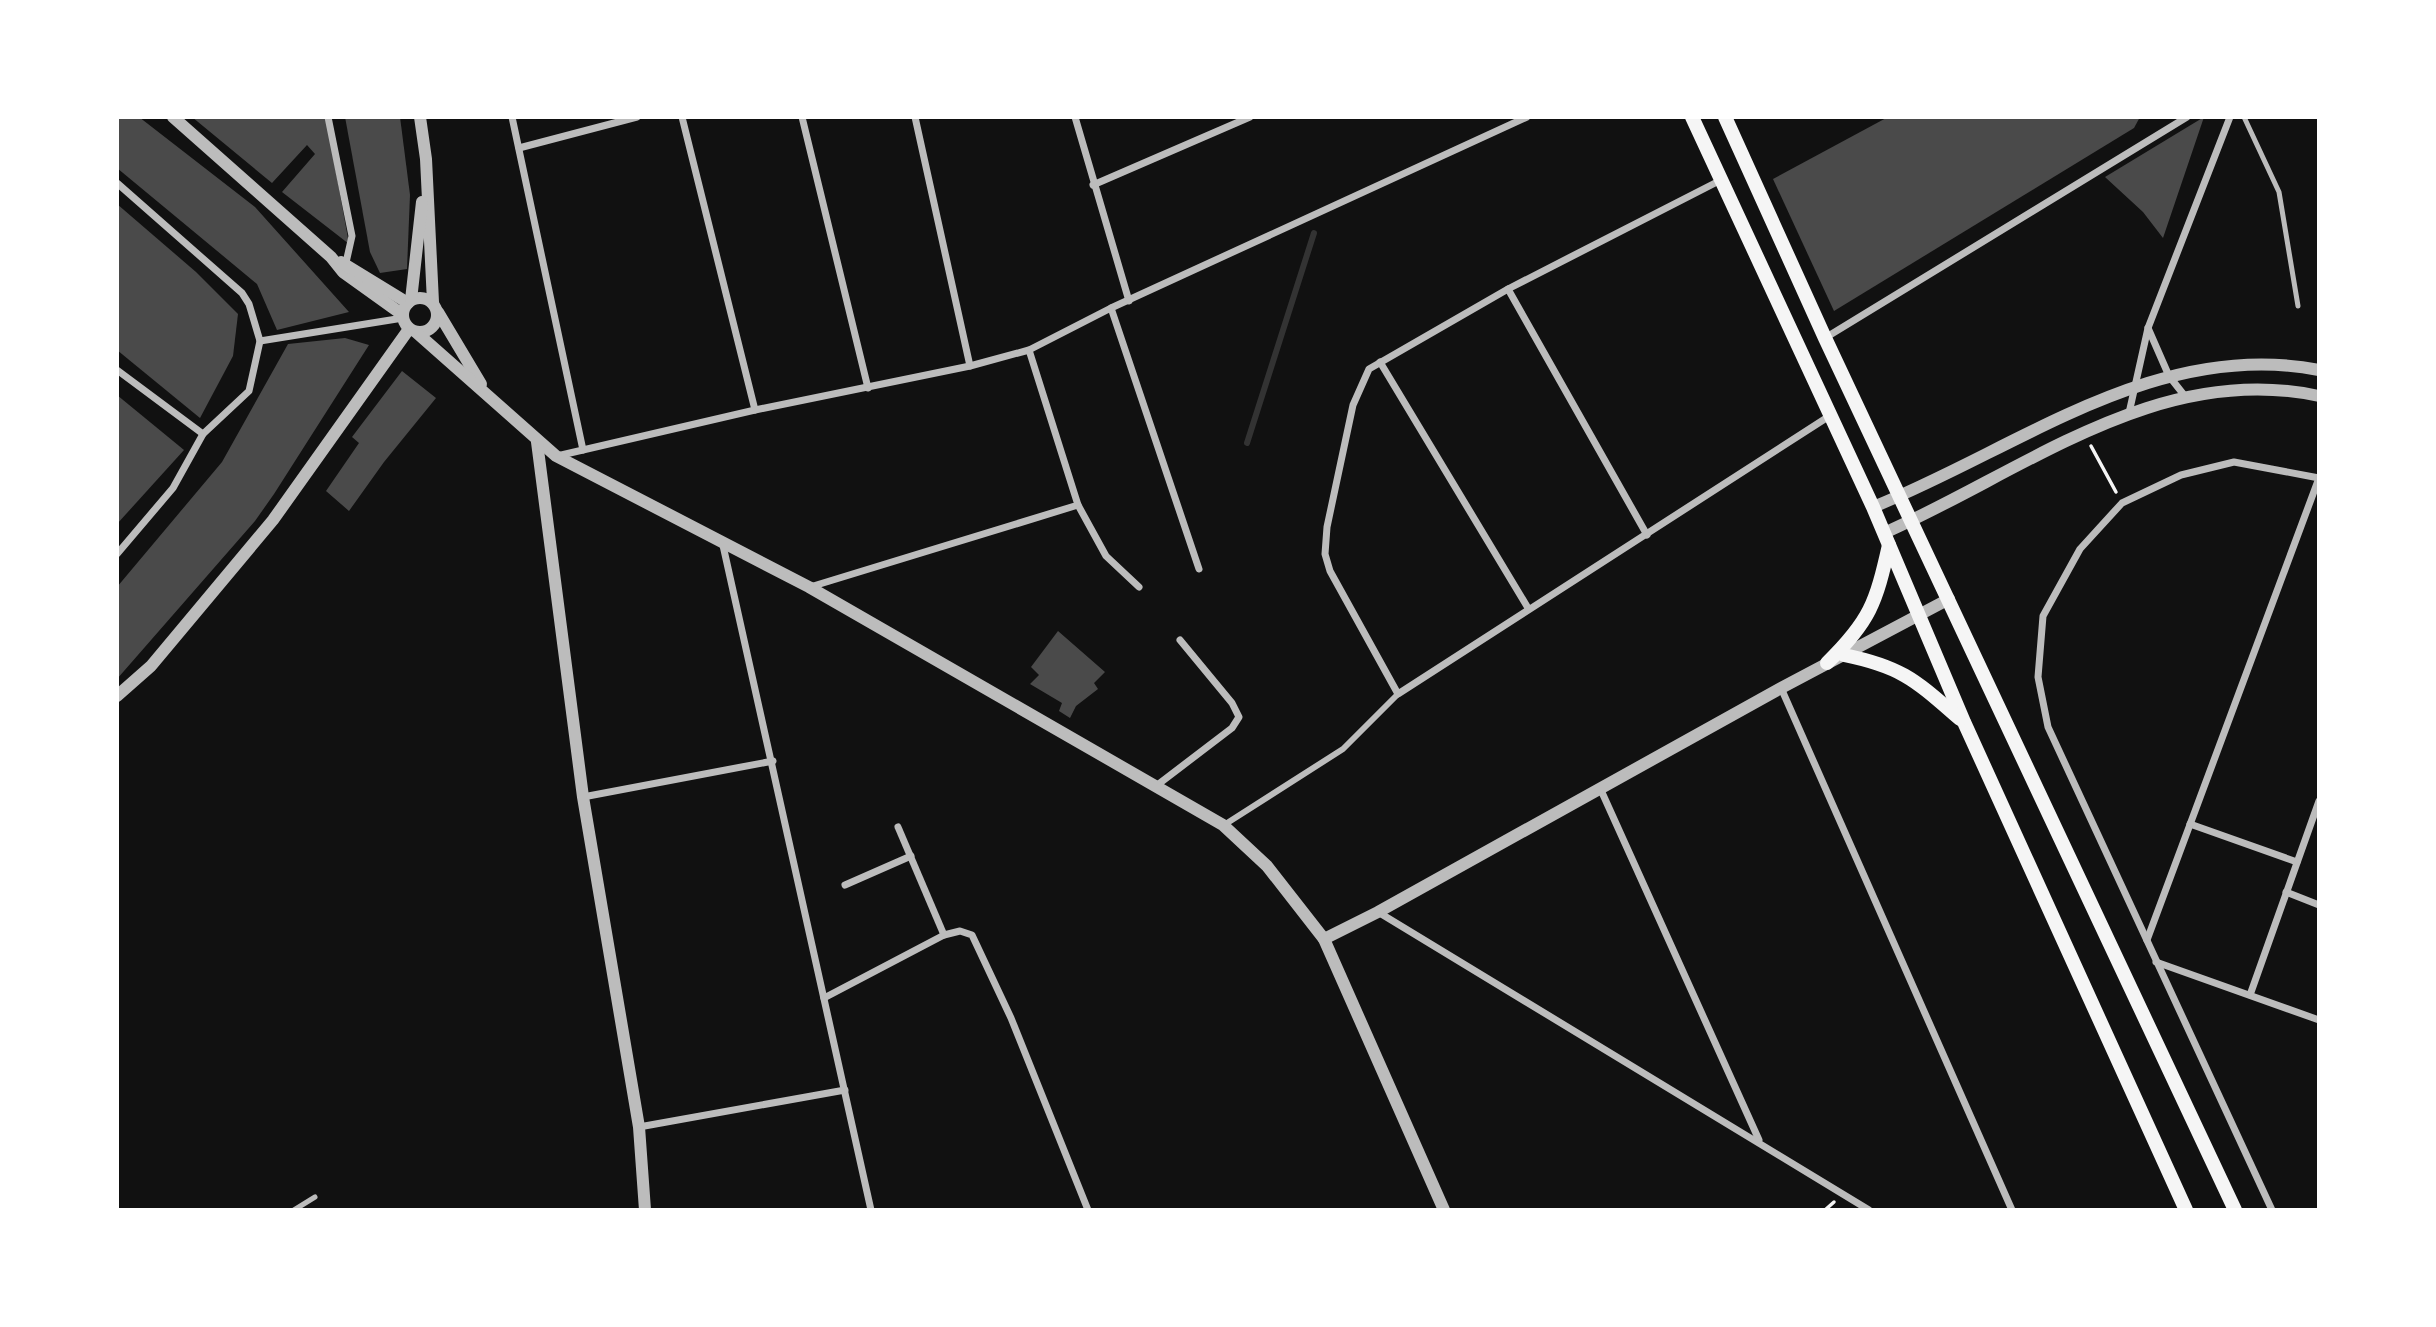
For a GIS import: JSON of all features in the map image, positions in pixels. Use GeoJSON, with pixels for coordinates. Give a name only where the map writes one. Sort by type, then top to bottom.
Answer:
{"type":"FeatureCollection","features":[{"type":"Feature","properties":{"kind":"main road"},"geometry":{"type":"LineString","coordinates":[[1692,117],[1873,507],[1964,722],[2186,1210]]}},
{"type":"Feature","properties":{"kind":"main road"},"geometry":{"type":"LineString","coordinates":[[1725,117],[1825,338],[2235,1210]]}},
{"type":"Feature","properties":{"kind":"main road"},"geometry":{"type":"LineString","coordinates":[[1827,663],[1850,640],[1870,614],[1886,539]]}},
{"type":"Feature","properties":{"kind":"main road"},"geometry":{"type":"LineString","coordinates":[[1844,655],[1880,663],[1912,677],[1964,722]]}},
{"type":"Feature","properties":{"kind":"street"},"geometry":{"type":"LineString","coordinates":[[173,117],[331,257],[408,316],[488,396],[556,456],[809,587],[1223,825],[1267,866],[1324,939],[1444,1210]]}},
{"type":"Feature","properties":{"kind":"street"},"geometry":{"type":"LineString","coordinates":[[328,117],[352,236],[345,268]]}},
{"type":"Feature","properties":{"kind":"street"},"geometry":{"type":"LineString","coordinates":[[260,341],[408,316],[433,328],[435,307],[426,159],[420,117]]}},
{"type":"Feature","properties":{"kind":"street"},"geometry":{"type":"LineString","coordinates":[[512,117],[583,450]]}},
{"type":"Feature","properties":{"kind":"street"},"geometry":{"type":"LineString","coordinates":[[519,148],[637,117]]}},
{"type":"Feature","properties":{"kind":"street"},"geometry":{"type":"LineString","coordinates":[[682,117],[755,410]]}},
{"type":"Feature","properties":{"kind":"street"},"geometry":{"type":"LineString","coordinates":[[802,117],[868,388]]}},
{"type":"Feature","properties":{"kind":"street"},"geometry":{"type":"LineString","coordinates":[[915,117],[970,366]]}},
{"type":"Feature","properties":{"kind":"street"},"geometry":{"type":"LineString","coordinates":[[1075,117],[1129,301]]}},
{"type":"Feature","properties":{"kind":"street"},"geometry":{"type":"LineString","coordinates":[[1093,185],[1250,117]]}},
{"type":"Feature","properties":{"kind":"street"},"geometry":{"type":"LineString","coordinates":[[556,456],[755,410],[970,366],[1029,350],[1111,308],[1527,117]]}},
{"type":"Feature","properties":{"kind":"street"},"geometry":{"type":"LineString","coordinates":[[1825,338],[2187,117]]}},
{"type":"Feature","properties":{"kind":"street"},"geometry":{"type":"LineString","coordinates":[[2129,413],[2133,385],[2148,328],[2230,117]]}},
{"type":"Feature","properties":{"kind":"street"},"geometry":{"type":"LineString","coordinates":[[408,316],[426,159]]}},
{"type":"Feature","properties":{"kind":"street"},"geometry":{"type":"LineString","coordinates":[[1398,694],[1335,582],[1325,554],[1327,527],[1353,405],[1369,369],[1508,289],[1722,180]]}},
{"type":"Feature","properties":{"kind":"street"},"geometry":{"type":"LineString","coordinates":[[117,183],[242,293],[249,304],[260,341],[249,391],[203,433],[173,488],[117,554]]}},
{"type":"Feature","properties":{"kind":"street"},"geometry":{"type":"LineString","coordinates":[[1508,289],[1647,535]]}},
{"type":"Feature","properties":{"kind":"street"},"geometry":{"type":"LineString","coordinates":[[117,696],[151,666],[273,520],[422,298],[435,307],[488,396]]}},
{"type":"Feature","properties":{"kind":"street"},"geometry":{"type":"LineString","coordinates":[[1111,308],[1199,569]]}},
{"type":"Feature","properties":{"kind":"street"},"geometry":{"type":"LineString","coordinates":[[2148,328],[2169,376],[2184,395]]}},
{"type":"Feature","properties":{"kind":"street"},"geometry":{"type":"LineString","coordinates":[[1029,350],[1078,505],[1106,556],[1139,587]]}},
{"type":"Feature","properties":{"kind":"street"},"geometry":{"type":"LineString","coordinates":[[1380,362],[1528,608]]}},
{"type":"Feature","properties":{"kind":"street"},"geometry":{"type":"LineString","coordinates":[[1873,507],[2133,385],[2204,369],[2266,363],[2319,370]]}},
{"type":"Feature","properties":{"kind":"street"},"geometry":{"type":"LineString","coordinates":[[117,370],[203,433]]}},
{"type":"Feature","properties":{"kind":"street"},"geometry":{"type":"LineString","coordinates":[[1886,539],[1911,520],[2082,433],[2129,413],[2184,395],[2287,389],[2319,396]]}},
{"type":"Feature","properties":{"kind":"street"},"geometry":{"type":"LineString","coordinates":[[1223,825],[1343,749],[1398,694],[1831,415]]}},
{"type":"Feature","properties":{"kind":"street"},"geometry":{"type":"LineString","coordinates":[[537,442],[583,797],[639,1127],[647,1208]]}},
{"type":"Feature","properties":{"kind":"street"},"geometry":{"type":"LineString","coordinates":[[2147,941],[2319,478],[2234,462],[2181,475],[2122,503],[2080,549],[2043,616],[2038,677],[2048,727],[2147,941],[2272,1210]]}},
{"type":"Feature","properties":{"kind":"street"},"geometry":{"type":"LineString","coordinates":[[809,587],[1078,505]]}},
{"type":"Feature","properties":{"kind":"street"},"geometry":{"type":"LineString","coordinates":[[722,541],[871,1210]]}},
{"type":"Feature","properties":{"kind":"street"},"geometry":{"type":"LineString","coordinates":[[1324,939],[1378,912],[1781,688],[1949,599]]}},
{"type":"Feature","properties":{"kind":"street"},"geometry":{"type":"LineString","coordinates":[[1155,786],[1232,729],[1240,717],[1232,703],[1180,640]]}},
{"type":"Feature","properties":{"kind":"street"},"geometry":{"type":"LineString","coordinates":[[1781,688],[2012,1210]]}},
{"type":"Feature","properties":{"kind":"street"},"geometry":{"type":"LineString","coordinates":[[583,797],[773,761]]}},
{"type":"Feature","properties":{"kind":"street"},"geometry":{"type":"LineString","coordinates":[[1600,788],[1760,1141]]}},
{"type":"Feature","properties":{"kind":"street"},"geometry":{"type":"LineString","coordinates":[[2249,995],[2319,801]]}},
{"type":"Feature","properties":{"kind":"street"},"geometry":{"type":"LineString","coordinates":[[2190,824],[2297,862]]}},
{"type":"Feature","properties":{"kind":"street"},"geometry":{"type":"LineString","coordinates":[[898,827],[944,935]]}},
{"type":"Feature","properties":{"kind":"street"},"geometry":{"type":"LineString","coordinates":[[845,886],[911,856]]}},
{"type":"Feature","properties":{"kind":"street"},"geometry":{"type":"LineString","coordinates":[[2286,892],[2319,905]]}},
{"type":"Feature","properties":{"kind":"street"},"geometry":{"type":"LineString","coordinates":[[1378,912],[1760,1141],[1867,1209]]}},
{"type":"Feature","properties":{"kind":"street"},"geometry":{"type":"LineString","coordinates":[[824,998],[944,935],[960,931],[972,935],[1011,1018],[1088,1210]]}},
{"type":"Feature","properties":{"kind":"street"},"geometry":{"type":"LineString","coordinates":[[2157,962],[2319,1020]]}},
{"type":"Feature","properties":{"kind":"street"},"geometry":{"type":"LineString","coordinates":[[639,1127],[845,1090]]}},
{"type":"Feature","properties":{"kind":"lane"},"geometry":{"type":"LineString","coordinates":[[2244,117],[2279,192],[2298,306]]}},
{"type":"Feature","properties":{"kind":"lane"},"geometry":{"type":"LineString","coordinates":[[294,1210],[315,1197]]}},
{"type":"Feature","properties":{"kind":"path"},"geometry":{"type":"LineString","coordinates":[[2082,433],[2122,503]]}},
{"type":"Feature","properties":{"kind":"building"},"geometry":{"type":"Polygon","coordinates":[[[117,117],[139,117],[255,207],[349,312],[277,330],[257,284],[117,168],[117,117]]]}},
{"type":"Feature","properties":{"kind":"building"},"geometry":{"type":"Polygon","coordinates":[[[192,117],[326,117],[349,244],[282,192],[315,154],[307,145],[272,183],[192,117]]]}},
{"type":"Feature","properties":{"kind":"building"},"geometry":{"type":"Polygon","coordinates":[[[345,117],[400,117],[410,195],[407,269],[380,273],[370,252],[345,117]]]}},
{"type":"Feature","properties":{"kind":"building"},"geometry":{"type":"Polygon","coordinates":[[[1888,117],[2140,117],[2134,128],[1834,311],[1773,179],[1888,117]]]}},
{"type":"Feature","properties":{"kind":"building"},"geometry":{"type":"Polygon","coordinates":[[[2204,117],[2163,238],[2143,212],[2105,177],[2204,117]]]}},
{"type":"Feature","properties":{"kind":"building"},"geometry":{"type":"Polygon","coordinates":[[[117,204],[196,272],[238,314],[233,356],[200,418],[117,350],[117,204]]]}},
{"type":"Feature","properties":{"kind":"building"},"geometry":{"type":"Polygon","coordinates":[[[345,338],[369,345],[274,494],[255,521],[117,679],[117,587],[222,462],[288,344],[345,338]]]}},
{"type":"Feature","properties":{"kind":"building"},"geometry":{"type":"Polygon","coordinates":[[[402,371],[436,398],[384,462],[349,511],[326,491],[359,443],[352,437],[402,371]]]}},
{"type":"Feature","properties":{"kind":"building"},"geometry":{"type":"Polygon","coordinates":[[[117,395],[184,450],[117,524],[117,395]]]}},
{"type":"Feature","properties":{"kind":"building"},"geometry":{"type":"Polygon","coordinates":[[[1058,631],[1105,672],[1094,683],[1098,689],[1076,706],[1070,718],[1059,711],[1062,703],[1030,684],[1039,675],[1031,667],[1058,631]]]}},
{"type":"Feature","properties":{"kind":"waterway"},"geometry":{"type":"LineString","coordinates":[[1247,443],[1314,233]]}}]}
